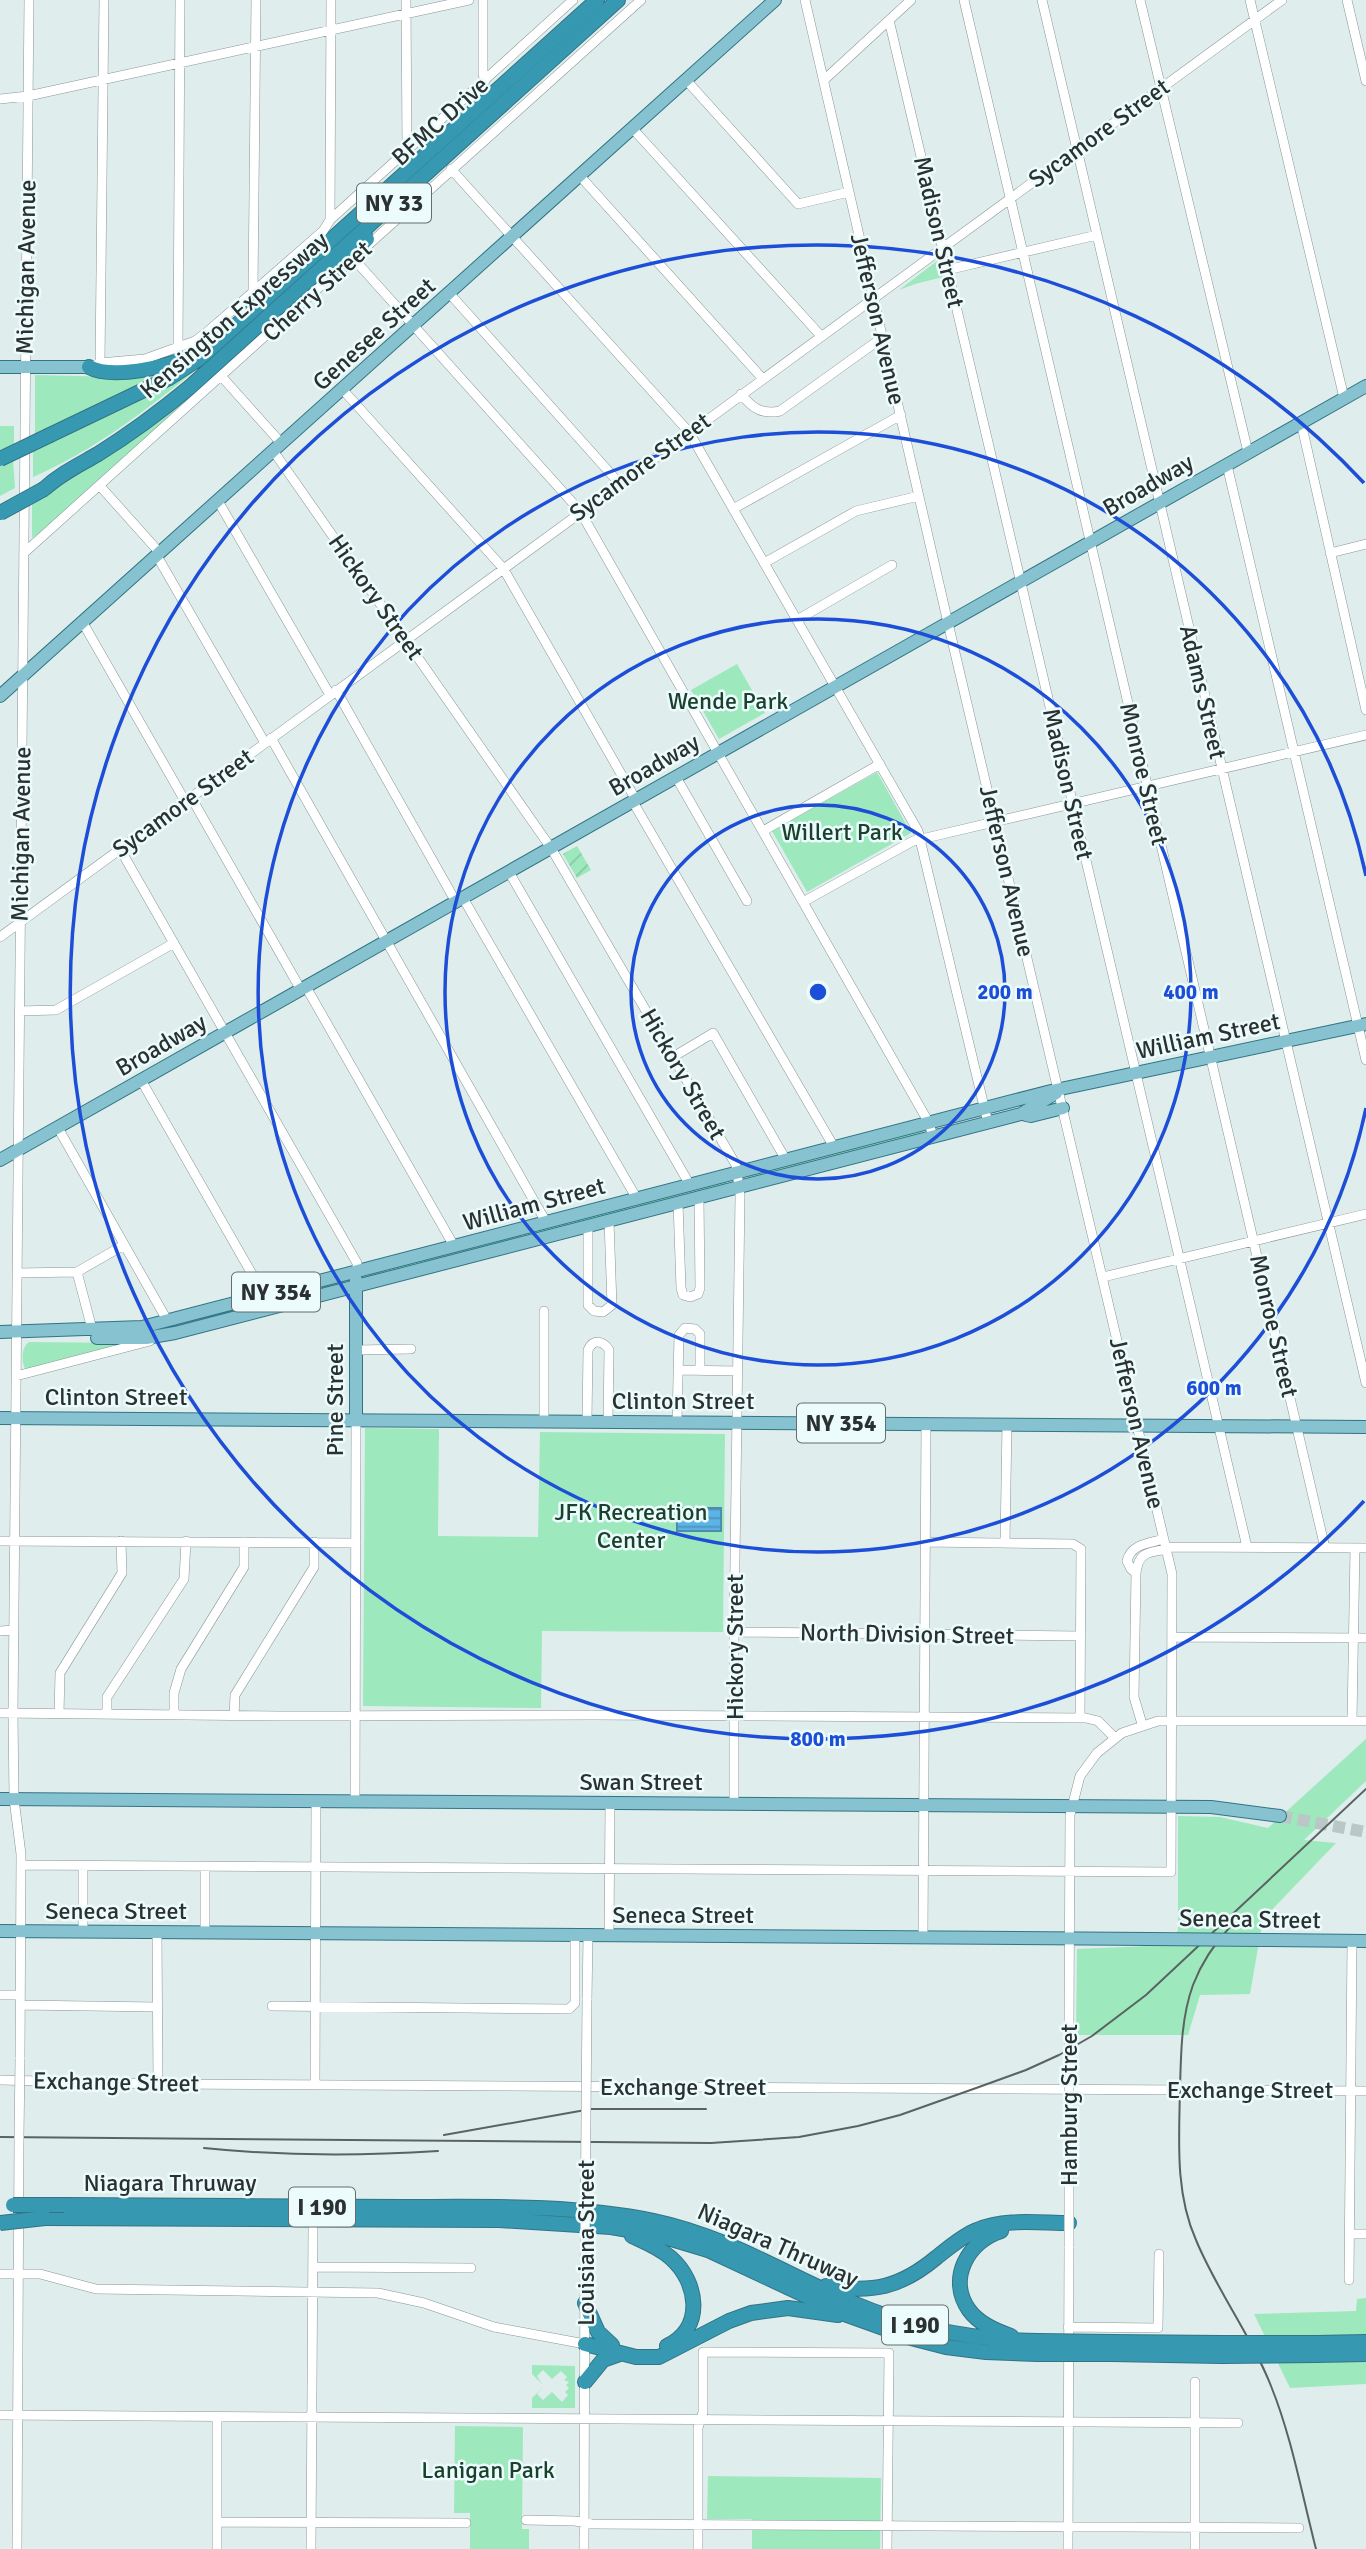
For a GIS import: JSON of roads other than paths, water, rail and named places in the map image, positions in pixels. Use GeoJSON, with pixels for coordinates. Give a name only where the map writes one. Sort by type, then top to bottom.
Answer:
{"type":"FeatureCollection","features":[{"type":"Feature","properties":{"kind":"highway","name":"Kensington Expressway"},"geometry":{"type":"LineString","coordinates":[[229,331],[427,150],[597,0]]}},
{"type":"Feature","properties":{"kind":"highway","name":"Kensington Expressway"},"geometry":{"type":"LineString","coordinates":[[55,478],[118,441],[169,405],[618,0]]}},
{"type":"Feature","properties":{"kind":"highway"},"geometry":{"type":"LineString","coordinates":[[332,276],[373,233],[449,162],[479,127]]}},
{"type":"Feature","properties":{"kind":"highway"},"geometry":{"type":"LineString","coordinates":[[326,225],[330,229],[427,150]]}},
{"type":"Feature","properties":{"kind":"highway"},"geometry":{"type":"LineString","coordinates":[[0,459],[169,378],[200,358],[229,331]]}},
{"type":"Feature","properties":{"kind":"highway","name":"NY 33"},"geometry":{"type":"LineString","coordinates":[[95,365],[94,370],[117,372],[160,367],[197,354],[229,331]]}},
{"type":"Feature","properties":{"kind":"highway"},"geometry":{"type":"LineString","coordinates":[[0,513],[44,489],[55,478]]}},
{"type":"Feature","properties":{"kind":"highway","name":"NY 33"},"geometry":{"type":"LineString","coordinates":[[0,502],[40,482],[55,478]]}},
{"type":"Feature","properties":{"kind":"highway","name":"Niagara Thruway"},"geometry":{"type":"LineString","coordinates":[[4,2203],[424,2213],[611,2227],[658,2235],[708,2250],[847,2315],[946,2347],[986,2352],[1034,2345]]}},
{"type":"Feature","properties":{"kind":"highway","name":"Niagara Thruway"},"geometry":{"type":"LineString","coordinates":[[0,2217],[424,2213],[546,2209],[603,2213],[655,2221],[720,2240],[853,2304],[925,2328],[969,2337],[1034,2345],[1316,2349],[1366,2354]]}},
{"type":"Feature","properties":{"kind":"highway"},"geometry":{"type":"LineString","coordinates":[[0,2223],[45,2218]]}},
{"type":"Feature","properties":{"kind":"highway"},"geometry":{"type":"LineString","coordinates":[[585,2303],[598,2332],[616,2349],[651,2350],[672,2343],[690,2325],[694,2304],[690,2285],[684,2274],[670,2257],[646,2242],[611,2227]]}},
{"type":"Feature","properties":{"kind":"highway"},"geometry":{"type":"LineString","coordinates":[[1000,2227],[967,2255],[961,2271],[961,2291],[968,2309],[981,2322],[1001,2333],[1034,2345]]}},
{"type":"Feature","properties":{"kind":"highway"},"geometry":{"type":"LineString","coordinates":[[810,2283],[864,2290],[898,2283],[917,2273],[976,2230],[1000,2227],[1069,2227]]}},
{"type":"Feature","properties":{"kind":"highway"},"geometry":{"type":"LineString","coordinates":[[585,2344],[595,2342],[636,2357],[659,2357],[729,2321],[769,2310],[788,2308],[847,2315]]}},
{"type":"Feature","properties":{"kind":"highway","name":"Niagara Thruway"},"geometry":{"type":"LineString","coordinates":[[1316,2349],[1366,2342]]}},
{"type":"Feature","properties":{"kind":"highway"},"geometry":{"type":"LineString","coordinates":[[585,2382],[599,2363],[616,2349]]}},
{"type":"Feature","properties":{"kind":"main road","name":"Genesee Street"},"geometry":{"type":"LineString","coordinates":[[0,696],[344,390],[775,0]]}},
{"type":"Feature","properties":{"kind":"main road","name":"NY 33"},"geometry":{"type":"LineString","coordinates":[[0,367],[95,365]]}},
{"type":"Feature","properties":{"kind":"main road","name":"Broadway"},"geometry":{"type":"LineString","coordinates":[[0,1160],[1366,386]]}},
{"type":"Feature","properties":{"kind":"main road","name":"William Street"},"geometry":{"type":"LineString","coordinates":[[17,1333],[24,1330],[130,1328],[167,1320],[985,1108],[1362,1024]]}},
{"type":"Feature","properties":{"kind":"main road","name":"William Street"},"geometry":{"type":"LineString","coordinates":[[0,1332],[17,1333],[25,1337],[161,1336],[1021,1114],[1052,1097],[1059,1090]]}},
{"type":"Feature","properties":{"kind":"main road","name":"NY 354"},"geometry":{"type":"LineString","coordinates":[[1021,1114],[1031,1116],[1063,1108]]}},
{"type":"Feature","properties":{"kind":"main road","name":"Pine Street"},"geometry":{"type":"LineString","coordinates":[[356,1272],[356,1420]]}},
{"type":"Feature","properties":{"kind":"main road","name":"Clinton Street"},"geometry":{"type":"LineString","coordinates":[[0,1418],[1366,1427]]}},
{"type":"Feature","properties":{"kind":"main road","name":"Swan Street"},"geometry":{"type":"LineString","coordinates":[[0,1799],[1211,1807],[1280,1816]]}},
{"type":"Feature","properties":{"kind":"main road","name":"Seneca Street"},"geometry":{"type":"LineString","coordinates":[[0,1931],[1366,1941]]}},
{"type":"Feature","properties":{"kind":"street","name":"Michigan Avenue"},"geometry":{"type":"LineString","coordinates":[[17,2549],[21,1865],[14,1799],[13,1713],[29,0]]}},
{"type":"Feature","properties":{"kind":"street"},"geometry":{"type":"LineString","coordinates":[[95,365],[104,0]]}},
{"type":"Feature","properties":{"kind":"street"},"geometry":{"type":"LineString","coordinates":[[178,349],[180,0]]}},
{"type":"Feature","properties":{"kind":"street"},"geometry":{"type":"LineString","coordinates":[[253,290],[256,0]]}},
{"type":"Feature","properties":{"kind":"street"},"geometry":{"type":"LineString","coordinates":[[326,225],[331,0]]}},
{"type":"Feature","properties":{"kind":"street"},"geometry":{"type":"LineString","coordinates":[[406,0],[407,149]]}},
{"type":"Feature","properties":{"kind":"street"},"geometry":{"type":"LineString","coordinates":[[0,99],[28,96],[469,0]]}},
{"type":"Feature","properties":{"kind":"street"},"geometry":{"type":"LineString","coordinates":[[483,0],[485,81]]}},
{"type":"Feature","properties":{"kind":"street"},"geometry":{"type":"LineString","coordinates":[[559,0],[559,13]]}},
{"type":"Feature","properties":{"kind":"street","name":"BFMC Drive"},"geometry":{"type":"LineString","coordinates":[[95,365],[145,359],[178,349],[206,333],[573,0]]}},
{"type":"Feature","properties":{"kind":"street","name":"Cherry Street"},"geometry":{"type":"LineString","coordinates":[[24,553],[641,0]]}},
{"type":"Feature","properties":{"kind":"street","name":"Jefferson Avenue"},"geometry":{"type":"LineString","coordinates":[[805,0],[948,623],[1173,1578],[1171,1872],[1070,1872]]}},
{"type":"Feature","properties":{"kind":"street"},"geometry":{"type":"LineString","coordinates":[[824,79],[911,0]]}},
{"type":"Feature","properties":{"kind":"street","name":"Monroe Street"},"geometry":{"type":"LineString","coordinates":[[964,0],[1325,1548]]}},
{"type":"Feature","properties":{"kind":"street","name":"Adams Street"},"geometry":{"type":"LineString","coordinates":[[1042,0],[1366,1383]]}},
{"type":"Feature","properties":{"kind":"street"},"geometry":{"type":"LineString","coordinates":[[1140,0],[1248,452]]}},
{"type":"Feature","properties":{"kind":"street"},"geometry":{"type":"LineString","coordinates":[[1250,0],[1344,398]]}},
{"type":"Feature","properties":{"kind":"street","name":"Sycamore Street"},"geometry":{"type":"LineString","coordinates":[[0,937],[1282,0]]}},
{"type":"Feature","properties":{"kind":"street"},"geometry":{"type":"LineString","coordinates":[[1347,0],[1366,80]]}},
{"type":"Feature","properties":{"kind":"street","name":"Madison Street"},"geometry":{"type":"LineString","coordinates":[[889,20],[1247,1547]]}},
{"type":"Feature","properties":{"kind":"street"},"geometry":{"type":"LineString","coordinates":[[687,81],[798,204],[849,192]]}},
{"type":"Feature","properties":{"kind":"street"},"geometry":{"type":"LineString","coordinates":[[407,119],[419,129],[428,131]]}},
{"type":"Feature","properties":{"kind":"street"},"geometry":{"type":"LineString","coordinates":[[633,129],[821,336]]}},
{"type":"Feature","properties":{"kind":"street"},"geometry":{"type":"LineString","coordinates":[[452,169],[689,432],[918,831],[988,1123]]}},
{"type":"Feature","properties":{"kind":"street"},"geometry":{"type":"LineString","coordinates":[[580,176],[762,379]]}},
{"type":"Feature","properties":{"kind":"street"},"geometry":{"type":"LineString","coordinates":[[947,270],[1097,235]]}},
{"type":"Feature","properties":{"kind":"street"},"geometry":{"type":"LineString","coordinates":[[353,258],[580,511],[929,1123],[933,1137]]}},
{"type":"Feature","properties":{"kind":"street"},"geometry":{"type":"LineString","coordinates":[[450,294],[619,483]]}},
{"type":"Feature","properties":{"kind":"street"},"geometry":{"type":"LineString","coordinates":[[741,394],[758,410],[771,413],[780,411],[883,337]]}},
{"type":"Feature","properties":{"kind":"street","name":"Hickory Street"},"geometry":{"type":"LineString","coordinates":[[222,377],[278,448],[405,639],[551,848],[736,1166],[739,1187],[734,1804]]}},
{"type":"Feature","properties":{"kind":"street"},"geometry":{"type":"LineString","coordinates":[[344,390],[503,568],[834,1147]]}},
{"type":"Feature","properties":{"kind":"street"},"geometry":{"type":"LineString","coordinates":[[733,509],[901,415]]}},
{"type":"Feature","properties":{"kind":"street"},"geometry":{"type":"LineString","coordinates":[[1301,422],[1366,710]]}},
{"type":"Feature","properties":{"kind":"street"},"geometry":{"type":"LineString","coordinates":[[1227,465],[1294,752],[1362,1024],[1366,1060]]}},
{"type":"Feature","properties":{"kind":"street"},"geometry":{"type":"LineString","coordinates":[[100,486],[159,554],[387,941],[546,1222]]}},
{"type":"Feature","properties":{"kind":"street"},"geometry":{"type":"LineString","coordinates":[[764,563],[856,511],[919,496]]}},
{"type":"Feature","properties":{"kind":"street"},"geometry":{"type":"LineString","coordinates":[[218,501],[637,1199]]}},
{"type":"Feature","properties":{"kind":"street"},"geometry":{"type":"LineString","coordinates":[[1330,553],[1366,544]]}},
{"type":"Feature","properties":{"kind":"street"},"geometry":{"type":"LineString","coordinates":[[797,620],[892,565]]}},
{"type":"Feature","properties":{"kind":"street"},"geometry":{"type":"LineString","coordinates":[[83,623],[304,988],[454,1246]]}},
{"type":"Feature","properties":{"kind":"street"},"geometry":{"type":"LineString","coordinates":[[803,901],[913,841],[1366,735]]}},
{"type":"Feature","properties":{"kind":"street"},"geometry":{"type":"LineString","coordinates":[[763,831],[880,764]]}},
{"type":"Feature","properties":{"kind":"street"},"geometry":{"type":"LineString","coordinates":[[676,777],[747,901]]}},
{"type":"Feature","properties":{"kind":"street","name":"Pine Street"},"geometry":{"type":"LineString","coordinates":[[120,849],[357,1263],[356,1272]]}},
{"type":"Feature","properties":{"kind":"street"},"geometry":{"type":"LineString","coordinates":[[509,872],[691,1185]]}},
{"type":"Feature","properties":{"kind":"street"},"geometry":{"type":"LineString","coordinates":[[19,1011],[56,1010],[174,943]]}},
{"type":"Feature","properties":{"kind":"street"},"geometry":{"type":"LineString","coordinates":[[673,1056],[713,1033],[786,1160]]}},
{"type":"Feature","properties":{"kind":"street"},"geometry":{"type":"LineString","coordinates":[[141,1080],[264,1296]]}},
{"type":"Feature","properties":{"kind":"street"},"geometry":{"type":"LineString","coordinates":[[58,1128],[167,1320]]}},
{"type":"Feature","properties":{"kind":"street"},"geometry":{"type":"LineString","coordinates":[[678,1203],[681,1290],[685,1296],[690,1297],[698,1294],[700,1287],[699,1198]]}},
{"type":"Feature","properties":{"kind":"street"},"geometry":{"type":"LineString","coordinates":[[1103,1277],[1366,1214]]}},
{"type":"Feature","properties":{"kind":"street"},"geometry":{"type":"LineString","coordinates":[[588,1227],[589,1305],[594,1311],[603,1312],[612,1305],[609,1221]]}},
{"type":"Feature","properties":{"kind":"street"},"geometry":{"type":"LineString","coordinates":[[17,1272],[77,1272],[124,1245]]}},
{"type":"Feature","properties":{"kind":"street"},"geometry":{"type":"LineString","coordinates":[[77,1272],[92,1329]]}},
{"type":"Feature","properties":{"kind":"street"},"geometry":{"type":"LineString","coordinates":[[544,1311],[544,1422]]}},
{"type":"Feature","properties":{"kind":"street"},"geometry":{"type":"LineString","coordinates":[[677,1422],[679,1335],[682,1330],[691,1327],[700,1334],[700,1370]]}},
{"type":"Feature","properties":{"kind":"street","name":"William Street"},"geometry":{"type":"LineString","coordinates":[[16,1376],[141,1344],[161,1336]]}},
{"type":"Feature","properties":{"kind":"street"},"geometry":{"type":"LineString","coordinates":[[587,1421],[588,1350],[598,1342],[606,1344],[609,1350],[608,1421]]}},
{"type":"Feature","properties":{"kind":"street"},"geometry":{"type":"LineString","coordinates":[[356,1350],[411,1349]]}},
{"type":"Feature","properties":{"kind":"street"},"geometry":{"type":"LineString","coordinates":[[678,1370],[738,1371]]}},
{"type":"Feature","properties":{"kind":"street","name":"Pine Street"},"geometry":{"type":"LineString","coordinates":[[355,1802],[356,1420]]}},
{"type":"Feature","properties":{"kind":"street"},"geometry":{"type":"LineString","coordinates":[[923,1937],[926,1424]]}},
{"type":"Feature","properties":{"kind":"street"},"geometry":{"type":"LineString","coordinates":[[1005,1543],[1007,1424]]}},
{"type":"Feature","properties":{"kind":"street"},"geometry":{"type":"LineString","coordinates":[[0,1541],[356,1542]]}},
{"type":"Feature","properties":{"kind":"street"},"geometry":{"type":"LineString","coordinates":[[60,1714],[60,1673],[122,1573],[121,1541]]}},
{"type":"Feature","properties":{"kind":"street"},"geometry":{"type":"LineString","coordinates":[[107,1714],[107,1698],[184,1579],[186,1541]]}},
{"type":"Feature","properties":{"kind":"street"},"geometry":{"type":"LineString","coordinates":[[174,1714],[174,1693],[181,1669],[244,1567],[244,1542]]}},
{"type":"Feature","properties":{"kind":"street"},"geometry":{"type":"LineString","coordinates":[[234,1716],[235,1695],[314,1567],[314,1542]]}},
{"type":"Feature","properties":{"kind":"street"},"geometry":{"type":"LineString","coordinates":[[925,1542],[1073,1544],[1081,1549],[1080,1718]]}},
{"type":"Feature","properties":{"kind":"street"},"geometry":{"type":"LineString","coordinates":[[1142,1724],[1134,1695],[1136,1573],[1142,1555],[1166,1545],[1366,1548]]}},
{"type":"Feature","properties":{"kind":"street"},"geometry":{"type":"LineString","coordinates":[[1352,1721],[1355,1548]]}},
{"type":"Feature","properties":{"kind":"street"},"geometry":{"type":"LineString","coordinates":[[0,1630],[14,1630]]}},
{"type":"Feature","properties":{"kind":"street","name":"North Division Street"},"geometry":{"type":"LineString","coordinates":[[734,1632],[1080,1636]]}},
{"type":"Feature","properties":{"kind":"street"},"geometry":{"type":"LineString","coordinates":[[1173,1637],[1366,1638]]}},
{"type":"Feature","properties":{"kind":"street"},"geometry":{"type":"LineString","coordinates":[[0,1713],[1080,1718],[1098,1721],[1114,1737]]}},
{"type":"Feature","properties":{"kind":"street","name":"Hamburg Street"},"geometry":{"type":"LineString","coordinates":[[1068,2549],[1070,1872],[1071,1806],[1076,1787],[1087,1765],[1114,1737],[1142,1724],[1172,1720],[1366,1721]]}},
{"type":"Feature","properties":{"kind":"street"},"geometry":{"type":"LineString","coordinates":[[315,2085],[316,1801]]}},
{"type":"Feature","properties":{"kind":"street"},"geometry":{"type":"LineString","coordinates":[[609,1936],[610,1803]]}},
{"type":"Feature","properties":{"kind":"street"},"geometry":{"type":"LineString","coordinates":[[21,1865],[1070,1872]]}},
{"type":"Feature","properties":{"kind":"street"},"geometry":{"type":"LineString","coordinates":[[83,1866],[83,1932]]}},
{"type":"Feature","properties":{"kind":"street"},"geometry":{"type":"LineString","coordinates":[[205,1867],[205,1932]]}},
{"type":"Feature","properties":{"kind":"street"},"geometry":{"type":"LineString","coordinates":[[157,1932],[158,2084]]}},
{"type":"Feature","properties":{"kind":"street"},"geometry":{"type":"LineString","coordinates":[[272,2006],[569,2009],[575,2003],[582,1936]]}},
{"type":"Feature","properties":{"kind":"street","name":"Louisiana Street"},"geometry":{"type":"LineString","coordinates":[[582,1936],[587,2000],[584,2549]]}},
{"type":"Feature","properties":{"kind":"street"},"geometry":{"type":"LineString","coordinates":[[1349,2280],[1352,1941]]}},
{"type":"Feature","properties":{"kind":"street"},"geometry":{"type":"LineString","coordinates":[[0,1995],[20,2000],[157,2007]]}},
{"type":"Feature","properties":{"kind":"street","name":"Exchange Street"},"geometry":{"type":"LineString","coordinates":[[0,2080],[158,2084],[1366,2091]]}},
{"type":"Feature","properties":{"kind":"street"},"geometry":{"type":"LineString","coordinates":[[312,2549],[313,2229]]}},
{"type":"Feature","properties":{"kind":"street"},"geometry":{"type":"LineString","coordinates":[[1350,2234],[1366,2234]]}},
{"type":"Feature","properties":{"kind":"street"},"geometry":{"type":"LineString","coordinates":[[1068,2327],[1158,2328],[1159,2254]]}},
{"type":"Feature","properties":{"kind":"street"},"geometry":{"type":"LineString","coordinates":[[313,2267],[471,2268]]}},
{"type":"Feature","properties":{"kind":"street"},"geometry":{"type":"LineString","coordinates":[[0,2274],[56,2277],[96,2289],[313,2291],[387,2295],[424,2303],[494,2327],[585,2344]]}},
{"type":"Feature","properties":{"kind":"street"},"geometry":{"type":"LineString","coordinates":[[698,2549],[698,2428],[703,2412],[703,2352],[889,2353],[887,2549]]}},
{"type":"Feature","properties":{"kind":"street"},"geometry":{"type":"LineString","coordinates":[[1195,2382],[1195,2549]]}},
{"type":"Feature","properties":{"kind":"street"},"geometry":{"type":"LineString","coordinates":[[0,2415],[1237,2423]]}},
{"type":"Feature","properties":{"kind":"street"},"geometry":{"type":"LineString","coordinates":[[217,2417],[217,2549]]}},
{"type":"Feature","properties":{"kind":"street"},"geometry":{"type":"LineString","coordinates":[[526,2520],[575,2521],[584,2524],[1299,2528]]}},
{"type":"Feature","properties":{"kind":"street"},"geometry":{"type":"LineString","coordinates":[[217,2522],[466,2523]]}},
{"type":"Feature","properties":{"kind":"water"},"geometry":{"type":"Polygon","coordinates":[[[677,1508],[721,1508],[721,1531],[677,1531],[677,1508]]]}},
{"type":"Feature","properties":{"kind":"tunnel"},"geometry":{"type":"LineString","coordinates":[[1280,1816],[1366,1832]]}},
{"type":"Feature","properties":{"kind":"railway"},"geometry":{"type":"LineString","coordinates":[[0,2137],[711,2143],[799,2137],[858,2126],[900,2115],[1026,2070],[1092,2036],[1146,1995],[1366,1789]]}},
{"type":"Feature","properties":{"kind":"railway"},"geometry":{"type":"LineString","coordinates":[[1230,1927],[1200,1969],[1186,2010],[1180,2089],[1181,2185],[1184,2204],[1196,2240],[1263,2367],[1278,2406],[1291,2446],[1316,2549]]}},
{"type":"Feature","properties":{"kind":"railway"},"geometry":{"type":"LineString","coordinates":[[444,2135],[591,2109],[706,2109]]}},
{"type":"Feature","properties":{"kind":"railway"},"geometry":{"type":"LineString","coordinates":[[204,2148],[321,2154],[438,2151]]}},
{"type":"Feature","properties":{"kind":"park label","name":"Wende Park"},"geometry":{"type":"Point","coordinates":[728,701]}},
{"type":"Feature","properties":{"kind":"park label","name":"Willert Park"},"geometry":{"type":"Point","coordinates":[842,832]}},
{"type":"Feature","properties":{"kind":"park label","name":"JFK Recreation Center"},"geometry":{"type":"Point","coordinates":[631,1526]}},
{"type":"Feature","properties":{"kind":"park label","name":"Lanigan Park"},"geometry":{"type":"Point","coordinates":[488,2470]}}]}
